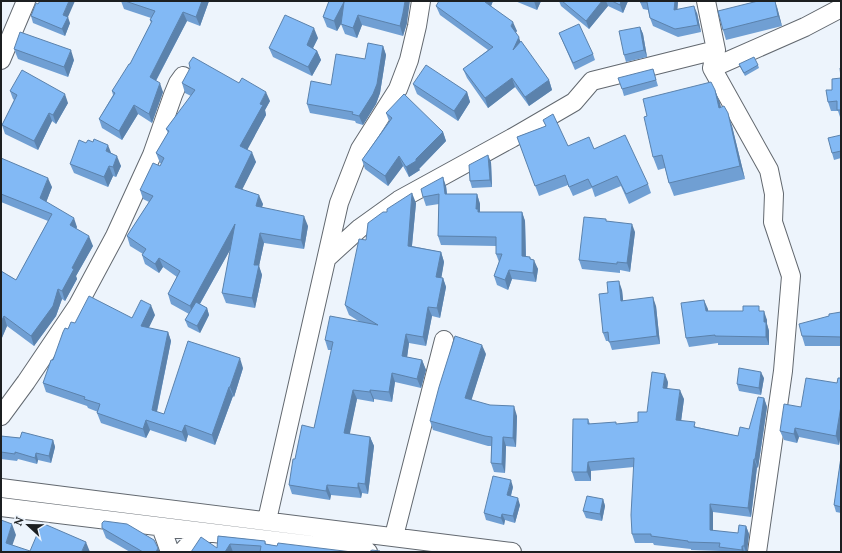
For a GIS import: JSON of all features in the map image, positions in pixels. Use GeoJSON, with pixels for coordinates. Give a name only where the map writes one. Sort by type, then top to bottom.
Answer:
{"type":"FeatureCollection","features":[{"type":"Feature","properties":{"kind":"street"},"geometry":{"type":"LineString","coordinates":[[1,60],[26,1]]}},
{"type":"Feature","properties":{"kind":"street"},"geometry":{"type":"LineString","coordinates":[[267,520],[340,203],[360,149],[398,89],[409,60],[421,1]]}},
{"type":"Feature","properties":{"kind":"street"},"geometry":{"type":"LineString","coordinates":[[706,1],[716,50],[712,68],[769,170],[774,194],[773,222],[791,276],[783,372],[757,552]]}},
{"type":"Feature","properties":{"kind":"street"},"geometry":{"type":"LineString","coordinates":[[712,68],[804,27],[841,8]]}},
{"type":"Feature","properties":{"kind":"street"},"geometry":{"type":"LineString","coordinates":[[327,258],[360,228],[399,200],[574,102],[592,81],[716,50]]}},
{"type":"Feature","properties":{"kind":"street"},"geometry":{"type":"LineString","coordinates":[[1,416],[78,305],[115,236],[152,155],[173,94],[178,82],[183,76]]}},
{"type":"Feature","properties":{"kind":"street"},"geometry":{"type":"LineString","coordinates":[[394,536],[444,340]]}},
{"type":"Feature","properties":{"kind":"street"},"geometry":{"type":"LineString","coordinates":[[1,488],[203,514],[267,520],[512,552]]}},
{"type":"Feature","properties":{"kind":"street"},"geometry":{"type":"LineString","coordinates":[[1,507],[201,532],[265,538],[368,552]]}},
{"type":"Feature","properties":{"kind":"street"},"geometry":{"type":"LineString","coordinates":[[161,527],[170,552]]}},
{"type":"Feature","properties":{"kind":"street"},"geometry":{"type":"LineString","coordinates":[[182,552],[201,532]]}},
{"type":"Feature","properties":{"kind":"building"},"geometry":{"type":"Polygon","coordinates":[[[40,1],[69,1],[63,15],[68,17],[62,29],[31,16],[36,3],[38,4],[40,1]]]}},
{"type":"Feature","properties":{"kind":"building"},"geometry":{"type":"Polygon","coordinates":[[[125,1],[202,1],[196,17],[183,12],[150,77],[160,83],[149,114],[134,105],[119,131],[99,119],[115,93],[112,91],[130,64],[152,21],[150,20],[155,11],[125,1]]]}},
{"type":"Feature","properties":{"kind":"building"},"geometry":{"type":"Polygon","coordinates":[[[329,1],[405,1],[400,26],[358,15],[353,28],[341,24],[344,2],[334,21],[323,17],[329,1]]]}},
{"type":"Feature","properties":{"kind":"building"},"geometry":{"type":"Polygon","coordinates":[[[439,1],[486,1],[485,2],[513,22],[511,26],[519,37],[513,50],[521,41],[549,80],[525,97],[512,78],[485,98],[463,69],[493,47],[436,6],[439,1]]]}},
{"type":"Feature","properties":{"kind":"building"},"geometry":{"type":"Polygon","coordinates":[[[562,1],[602,1],[586,21],[562,1]]]}},
{"type":"Feature","properties":{"kind":"building"},"geometry":{"type":"Polygon","coordinates":[[[612,1],[621,1],[620,5],[612,1]]]}},
{"type":"Feature","properties":{"kind":"building"},"geometry":{"type":"Polygon","coordinates":[[[675,1],[674,10],[694,6],[698,25],[675,29],[650,18],[647,2],[640,2],[675,1]]]}},
{"type":"Feature","properties":{"kind":"building"},"geometry":{"type":"Polygon","coordinates":[[[758,1],[775,1],[778,16],[723,30],[718,11],[758,1]]]}},
{"type":"Feature","properties":{"kind":"building"},"geometry":{"type":"Polygon","coordinates":[[[285,15],[314,28],[307,45],[317,51],[308,67],[269,48],[285,15]]]}},
{"type":"Feature","properties":{"kind":"building"},"geometry":{"type":"Polygon","coordinates":[[[579,24],[593,54],[573,63],[559,33],[579,24]]]}},
{"type":"Feature","properties":{"kind":"building"},"geometry":{"type":"Polygon","coordinates":[[[640,27],[644,50],[624,55],[619,31],[640,27]]]}},
{"type":"Feature","properties":{"kind":"building"},"geometry":{"type":"Polygon","coordinates":[[[20,32],[71,50],[64,67],[14,49],[20,32]]]}},
{"type":"Feature","properties":{"kind":"building"},"geometry":{"type":"Polygon","coordinates":[[[368,43],[383,46],[377,84],[373,94],[359,116],[352,114],[353,112],[307,104],[311,81],[331,85],[336,54],[365,59],[368,43]]]}},
{"type":"Feature","properties":{"kind":"building"},"geometry":{"type":"Polygon","coordinates":[[[193,57],[239,83],[242,78],[266,92],[260,104],[263,105],[240,146],[252,152],[235,187],[259,195],[256,206],[304,216],[301,240],[260,233],[254,265],[259,265],[252,298],[222,293],[235,224],[190,306],[168,294],[180,271],[159,258],[155,264],[142,255],[146,249],[127,236],[153,196],[140,190],[153,163],[160,166],[164,158],[156,153],[169,131],[166,129],[195,90],[182,83],[190,68],[189,63],[193,57]]]}},
{"type":"Feature","properties":{"kind":"building"},"geometry":{"type":"Polygon","coordinates":[[[754,57],[758,65],[744,73],[739,64],[754,57]]]}},
{"type":"Feature","properties":{"kind":"building"},"geometry":{"type":"Polygon","coordinates":[[[426,65],[467,92],[454,111],[413,84],[426,65]]]}},
{"type":"Feature","properties":{"kind":"building"},"geometry":{"type":"Polygon","coordinates":[[[653,69],[656,80],[622,89],[618,78],[653,69]]]}},
{"type":"Feature","properties":{"kind":"building"},"geometry":{"type":"Polygon","coordinates":[[[22,70],[65,94],[53,115],[49,113],[34,141],[2,125],[17,95],[10,91],[22,70]]]}},
{"type":"Feature","properties":{"kind":"building"},"geometry":{"type":"Polygon","coordinates":[[[841,78],[841,110],[837,110],[837,101],[828,102],[826,90],[832,90],[832,79],[841,78]]]}},
{"type":"Feature","properties":{"kind":"building"},"geometry":{"type":"Polygon","coordinates":[[[711,82],[715,90],[719,108],[724,106],[728,113],[740,166],[669,183],[662,155],[653,157],[644,117],[647,116],[643,99],[711,82]]]}},
{"type":"Feature","properties":{"kind":"building"},"geometry":{"type":"Polygon","coordinates":[[[404,94],[443,132],[416,159],[416,161],[406,167],[399,156],[385,176],[362,160],[392,118],[386,113],[404,94]]]}},
{"type":"Feature","properties":{"kind":"building"},"geometry":{"type":"Polygon","coordinates":[[[553,114],[568,146],[589,137],[594,149],[625,135],[648,184],[626,194],[617,176],[592,187],[588,179],[569,187],[565,175],[535,186],[517,137],[546,126],[543,120],[553,114]]]}},
{"type":"Feature","properties":{"kind":"building"},"geometry":{"type":"Polygon","coordinates":[[[841,135],[841,151],[832,153],[828,138],[841,135]]]}},
{"type":"Feature","properties":{"kind":"building"},"geometry":{"type":"Polygon","coordinates":[[[94,139],[108,145],[106,151],[117,156],[113,167],[109,166],[104,177],[70,164],[79,140],[86,143],[88,140],[93,142],[94,139]]]}},
{"type":"Feature","properties":{"kind":"building"},"geometry":{"type":"Polygon","coordinates":[[[488,155],[490,180],[470,181],[469,165],[488,155]]]}},
{"type":"Feature","properties":{"kind":"building"},"geometry":{"type":"Polygon","coordinates":[[[1,158],[48,178],[40,198],[74,218],[70,225],[89,236],[62,291],[58,289],[53,306],[31,336],[4,316],[1,322],[1,271],[16,280],[52,214],[1,194],[1,158]]]}},
{"type":"Feature","properties":{"kind":"building"},"geometry":{"type":"Polygon","coordinates":[[[443,177],[445,194],[477,194],[476,209],[478,209],[478,212],[522,212],[522,256],[530,257],[530,259],[534,260],[533,273],[509,270],[505,280],[494,276],[502,254],[496,254],[496,237],[438,236],[439,194],[423,197],[421,189],[443,177]]]}},
{"type":"Feature","properties":{"kind":"building"},"geometry":{"type":"Polygon","coordinates":[[[412,193],[408,246],[441,252],[436,277],[443,278],[437,308],[428,307],[423,337],[406,334],[402,356],[422,360],[417,379],[392,373],[389,392],[353,390],[344,433],[370,437],[365,484],[358,483],[358,488],[327,485],[326,491],[289,485],[293,459],[295,459],[302,425],[314,428],[333,342],[325,340],[330,316],[378,325],[345,305],[359,239],[366,240],[368,223],[383,212],[387,212],[387,209],[412,193]]]}},
{"type":"Feature","properties":{"kind":"building"},"geometry":{"type":"Polygon","coordinates":[[[584,217],[632,224],[627,263],[617,262],[617,264],[579,260],[584,217]]]}},
{"type":"Feature","properties":{"kind":"building"},"geometry":{"type":"Polygon","coordinates":[[[619,281],[621,301],[653,297],[657,336],[609,342],[608,332],[603,333],[599,294],[608,293],[607,282],[619,281]]]}},
{"type":"Feature","properties":{"kind":"building"},"geometry":{"type":"Polygon","coordinates":[[[89,296],[132,318],[141,300],[151,305],[141,326],[168,332],[152,410],[164,414],[188,341],[240,358],[212,435],[185,425],[182,432],[146,420],[143,429],[97,413],[100,404],[84,399],[85,397],[43,383],[65,328],[68,329],[71,322],[75,323],[89,296]]]}},
{"type":"Feature","properties":{"kind":"building"},"geometry":{"type":"Polygon","coordinates":[[[704,300],[706,311],[743,311],[743,306],[759,306],[759,311],[764,311],[766,337],[715,335],[686,338],[681,303],[704,300]]]}},
{"type":"Feature","properties":{"kind":"building"},"geometry":{"type":"Polygon","coordinates":[[[196,302],[207,308],[197,326],[185,320],[196,302]]]}},
{"type":"Feature","properties":{"kind":"building"},"geometry":{"type":"Polygon","coordinates":[[[841,312],[841,337],[802,336],[799,324],[829,316],[829,314],[841,312]]]}},
{"type":"Feature","properties":{"kind":"building"},"geometry":{"type":"Polygon","coordinates":[[[455,336],[482,345],[465,398],[490,405],[514,406],[513,438],[503,437],[502,464],[491,463],[492,437],[430,421],[455,336]]]}},
{"type":"Feature","properties":{"kind":"building"},"geometry":{"type":"Polygon","coordinates":[[[739,368],[761,372],[759,388],[737,384],[739,368]]]}},
{"type":"Feature","properties":{"kind":"building"},"geometry":{"type":"Polygon","coordinates":[[[652,372],[665,374],[663,388],[680,390],[676,420],[695,422],[694,427],[738,436],[740,427],[749,429],[758,397],[764,398],[748,508],[710,504],[710,530],[738,533],[739,525],[746,526],[744,546],[742,546],[742,550],[719,547],[720,543],[688,542],[651,536],[651,534],[632,534],[631,515],[634,458],[588,462],[587,472],[572,472],[573,419],[588,419],[588,424],[638,422],[638,412],[647,412],[652,372]]]}},
{"type":"Feature","properties":{"kind":"building"},"geometry":{"type":"Polygon","coordinates":[[[806,378],[837,383],[838,378],[841,378],[841,406],[836,436],[795,428],[794,434],[780,431],[784,404],[801,407],[806,378]]]}},
{"type":"Feature","properties":{"kind":"building"},"geometry":{"type":"Polygon","coordinates":[[[22,432],[53,440],[49,456],[36,453],[35,458],[15,452],[15,454],[1,452],[1,436],[20,438],[22,432]]]}},
{"type":"Feature","properties":{"kind":"building"},"geometry":{"type":"Polygon","coordinates":[[[841,457],[841,507],[834,505],[841,457]]]}},
{"type":"Feature","properties":{"kind":"building"},"geometry":{"type":"Polygon","coordinates":[[[493,476],[511,480],[507,495],[518,498],[513,516],[502,514],[501,518],[484,513],[493,476]]]}},
{"type":"Feature","properties":{"kind":"building"},"geometry":{"type":"Polygon","coordinates":[[[587,496],[603,499],[600,514],[583,511],[587,496]]]}},
{"type":"Feature","properties":{"kind":"building"},"geometry":{"type":"Polygon","coordinates":[[[1,520],[12,524],[6,543],[30,551],[42,523],[86,542],[82,551],[83,552],[1,552],[1,520]]]}},
{"type":"Feature","properties":{"kind":"building"},"geometry":{"type":"Polygon","coordinates":[[[104,521],[127,524],[154,540],[158,548],[156,552],[143,552],[102,528],[102,523],[104,521]]]}},
{"type":"Feature","properties":{"kind":"building"},"geometry":{"type":"Polygon","coordinates":[[[218,536],[265,541],[265,544],[277,546],[278,543],[352,552],[260,552],[261,546],[230,544],[225,552],[191,552],[201,537],[217,548],[218,536]]]}},
{"type":"Feature","properties":{"kind":"building"},"geometry":{"type":"Polygon","coordinates":[[[372,550],[380,551],[380,552],[369,552],[372,550]]]}}]}
